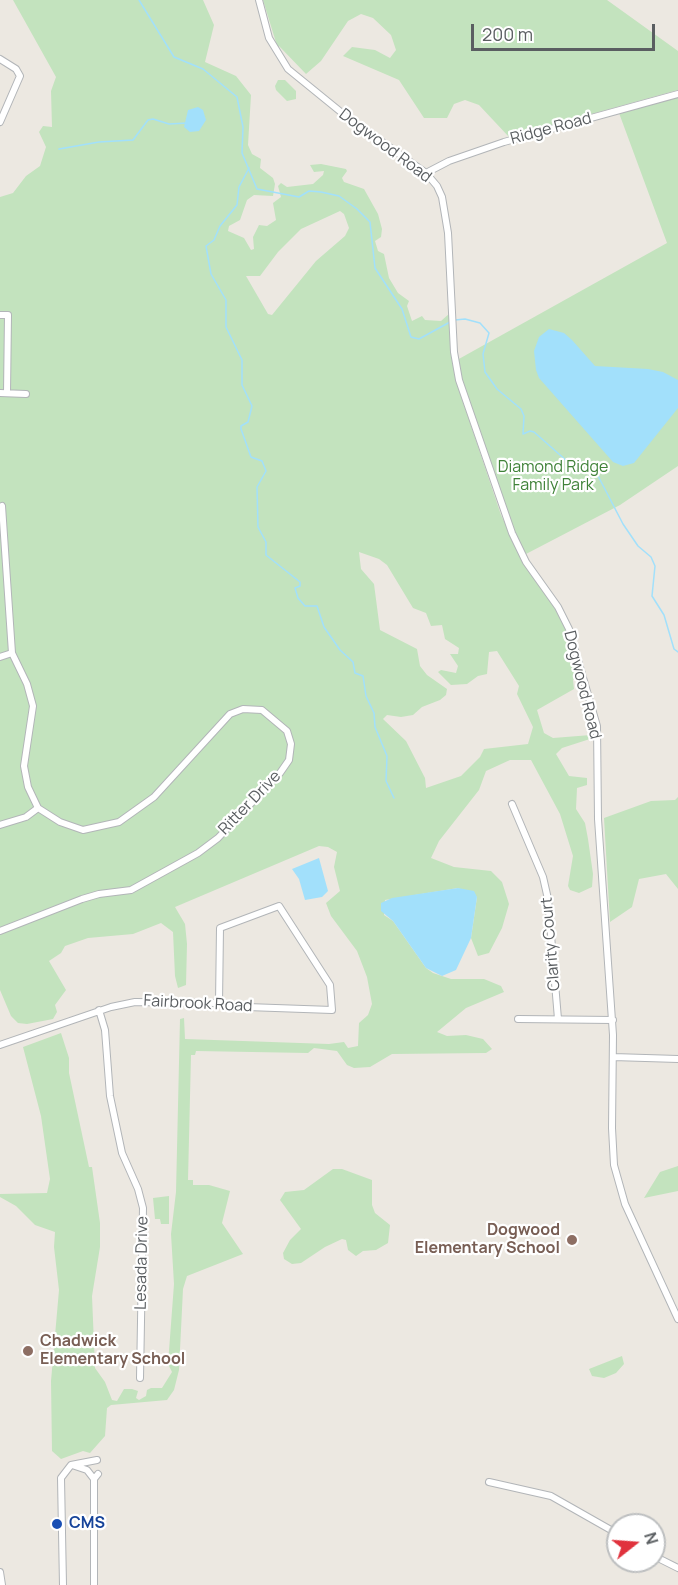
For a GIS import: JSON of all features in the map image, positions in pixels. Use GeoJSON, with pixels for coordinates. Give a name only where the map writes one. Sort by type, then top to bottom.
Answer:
{"type":"FeatureCollection","features":[{"type":"Feature","properties":{"kind":"street","name":"Dogwood Road"},"geometry":{"type":"LineString","coordinates":[[259,0],[269,38],[288,69],[347,117],[426,173],[437,186],[443,202],[449,246],[454,352],[459,380],[503,511],[526,562],[558,607],[569,629],[597,726],[600,853],[613,1020],[612,1141],[617,1178],[631,1219],[678,1319]]}},
{"type":"Feature","properties":{"kind":"street"},"geometry":{"type":"LineString","coordinates":[[0,58],[16,69],[20,76],[0,122]]}},
{"type":"Feature","properties":{"kind":"street","name":"Ridge Road"},"geometry":{"type":"LineString","coordinates":[[426,173],[449,161],[504,142],[678,94]]}},
{"type":"Feature","properties":{"kind":"street"},"geometry":{"type":"LineString","coordinates":[[0,315],[8,315],[3,393],[27,394]]}},
{"type":"Feature","properties":{"kind":"street"},"geometry":{"type":"LineString","coordinates":[[0,507],[2,506],[4,580],[12,653],[27,684],[33,706],[24,766],[28,787],[38,808],[26,817],[0,825]]}},
{"type":"Feature","properties":{"kind":"street"},"geometry":{"type":"LineString","coordinates":[[0,657],[12,653]]}},
{"type":"Feature","properties":{"kind":"street","name":"Ritter Drive"},"geometry":{"type":"LineString","coordinates":[[0,931],[82,899],[99,894],[131,890],[198,853],[218,837],[280,773],[289,760],[291,744],[286,731],[262,710],[243,709],[230,714],[154,797],[119,822],[83,830],[60,822],[38,808]]}},
{"type":"Feature","properties":{"kind":"street","name":"Clarity Court"},"geometry":{"type":"LineString","coordinates":[[512,804],[543,877],[548,898],[558,1019]]}},
{"type":"Feature","properties":{"kind":"street","name":"Fairbrook Road"},"geometry":{"type":"LineString","coordinates":[[0,1045],[99,1011],[146,1001],[219,1002],[247,1007],[332,1010],[330,985],[279,906],[220,928],[219,1002]]}},
{"type":"Feature","properties":{"kind":"street","name":"Lesada Drive"},"geometry":{"type":"LineString","coordinates":[[99,1011],[106,1041],[110,1096],[122,1153],[138,1189],[143,1208],[140,1378]]}},
{"type":"Feature","properties":{"kind":"street"},"geometry":{"type":"LineString","coordinates":[[518,1019],[613,1020]]}},
{"type":"Feature","properties":{"kind":"street"},"geometry":{"type":"LineString","coordinates":[[614,1058],[678,1059]]}},
{"type":"Feature","properties":{"kind":"street"},"geometry":{"type":"LineString","coordinates":[[63,1585],[60,1486],[63,1473],[71,1465],[98,1460]]}},
{"type":"Feature","properties":{"kind":"street"},"geometry":{"type":"LineString","coordinates":[[71,1465],[87,1470],[96,1477],[94,1585]]}},
{"type":"Feature","properties":{"kind":"street"},"geometry":{"type":"LineString","coordinates":[[489,1482],[551,1496],[606,1527]]}},
{"type":"Feature","properties":{"kind":"street"},"geometry":{"type":"LineString","coordinates":[[0,1572],[2,1585]]}},
{"type":"Feature","properties":{"kind":"green space"},"geometry":{"type":"Polygon","coordinates":[[[13,0],[203,0],[214,25],[205,62],[236,76],[251,95],[248,145],[252,154],[261,159],[260,168],[273,178],[275,184],[273,196],[254,195],[247,200],[240,220],[229,226],[228,231],[244,238],[251,250],[254,249],[253,237],[259,225],[267,226],[276,220],[273,203],[281,197],[278,186],[281,183],[287,187],[313,184],[323,175],[324,171],[314,172],[310,165],[321,164],[346,169],[342,178],[344,182],[364,189],[378,214],[382,229],[381,237],[375,241],[378,251],[384,254],[389,278],[398,293],[409,301],[407,306],[412,321],[422,316],[425,320],[441,321],[450,313],[451,355],[457,384],[501,515],[526,566],[566,627],[581,678],[573,680],[574,689],[537,710],[544,733],[553,738],[591,735],[593,738],[562,748],[556,754],[569,776],[587,778],[587,785],[577,788],[576,809],[585,823],[593,874],[592,887],[579,893],[570,890],[568,886],[573,856],[560,814],[531,760],[510,760],[486,771],[479,790],[439,841],[431,858],[454,867],[491,871],[502,882],[509,904],[502,928],[489,953],[478,956],[471,938],[477,897],[458,888],[385,900],[384,915],[393,921],[426,968],[451,979],[484,979],[501,986],[504,992],[466,1008],[437,1032],[447,1036],[466,1035],[483,1039],[492,1049],[486,1053],[392,1054],[370,1067],[354,1068],[347,1065],[337,1051],[314,1048],[308,1053],[196,1051],[195,1055],[191,1055],[188,1180],[193,1180],[193,1185],[209,1185],[230,1191],[222,1223],[243,1254],[187,1276],[183,1289],[179,1370],[174,1390],[167,1400],[111,1405],[107,1408],[105,1436],[90,1453],[83,1451],[61,1459],[52,1451],[51,1381],[59,1290],[54,1247],[55,1232],[35,1225],[16,1206],[0,1197],[0,1194],[47,1193],[50,1179],[41,1116],[23,1047],[61,1033],[69,1058],[69,1073],[89,1167],[92,1167],[100,1223],[100,1247],[92,1296],[95,1368],[105,1382],[112,1400],[117,1401],[124,1389],[132,1389],[138,1391],[136,1398],[139,1400],[146,1396],[147,1390],[162,1388],[172,1372],[168,1364],[174,1284],[171,1234],[176,1192],[180,1019],[184,1018],[185,1039],[329,1044],[344,1042],[348,1048],[358,1046],[359,1023],[368,1015],[372,1004],[367,977],[357,951],[331,916],[326,903],[340,891],[334,867],[337,852],[328,847],[319,846],[175,907],[185,924],[186,985],[178,988],[175,976],[173,932],[161,923],[133,934],[88,938],[65,946],[61,953],[49,961],[66,990],[55,1005],[57,1012],[53,1019],[27,1024],[18,1023],[11,1016],[0,990],[0,197],[13,193],[26,176],[40,166],[46,147],[39,132],[43,126],[52,127],[51,91],[56,77],[13,0]],[[340,211],[301,229],[278,252],[260,276],[246,276],[268,314],[272,315],[316,261],[345,236],[349,228],[344,214],[340,211]],[[359,552],[361,569],[374,584],[380,630],[417,649],[420,666],[427,675],[447,689],[446,695],[440,700],[422,707],[413,715],[401,717],[387,715],[383,719],[406,741],[425,778],[426,788],[461,776],[480,757],[484,749],[528,744],[533,727],[517,694],[519,686],[497,651],[489,652],[487,674],[478,676],[467,684],[451,685],[438,672],[441,670],[456,673],[458,666],[450,654],[458,654],[459,648],[445,639],[442,625],[431,626],[426,613],[413,608],[387,565],[379,559],[359,552]]]}},
{"type":"Feature","properties":{"kind":"green space"},"geometry":{"type":"Polygon","coordinates":[[[263,0],[607,0],[678,51],[678,90],[509,137],[479,105],[465,100],[454,104],[447,118],[424,118],[399,80],[343,56],[352,47],[375,50],[390,58],[396,50],[391,35],[373,18],[361,14],[348,21],[321,61],[306,74],[279,46],[278,49],[263,0]]]}},
{"type":"Feature","properties":{"kind":"green space"},"geometry":{"type":"Polygon","coordinates":[[[278,80],[285,80],[296,91],[296,99],[287,101],[276,90],[278,80]]]}},
{"type":"Feature","properties":{"kind":"green space","name":"Diamond Ridge Family Park"},"geometry":{"type":"Polygon","coordinates":[[[678,97],[678,466],[620,505],[526,554],[515,533],[463,385],[457,360],[667,243],[619,113],[678,97]]]}},
{"type":"Feature","properties":{"kind":"green space"},"geometry":{"type":"Polygon","coordinates":[[[678,797],[678,889],[666,874],[639,879],[632,907],[610,922],[604,818],[651,801],[675,800],[678,797]]]}},
{"type":"Feature","properties":{"kind":"green space"},"geometry":{"type":"Polygon","coordinates":[[[678,1166],[678,1191],[644,1198],[660,1172],[678,1166]]]}},
{"type":"Feature","properties":{"kind":"green space"},"geometry":{"type":"Polygon","coordinates":[[[333,1169],[342,1169],[372,1180],[372,1205],[375,1213],[390,1225],[388,1243],[376,1250],[363,1251],[356,1256],[348,1250],[346,1240],[342,1239],[301,1263],[292,1264],[284,1259],[283,1253],[290,1240],[301,1229],[280,1200],[285,1192],[304,1190],[333,1169]]]}},
{"type":"Feature","properties":{"kind":"green space"},"geometry":{"type":"Polygon","coordinates":[[[169,1196],[169,1224],[161,1224],[160,1219],[155,1219],[153,1198],[169,1196]]]}},
{"type":"Feature","properties":{"kind":"green space"},"geometry":{"type":"Polygon","coordinates":[[[622,1356],[624,1364],[616,1373],[604,1378],[592,1376],[589,1369],[622,1356]]]}},
{"type":"Feature","properties":{"kind":"water"},"geometry":{"type":"Polygon","coordinates":[[[198,107],[203,110],[206,120],[199,131],[190,132],[184,127],[188,110],[198,107]]]}},
{"type":"Feature","properties":{"kind":"water"},"geometry":{"type":"Polygon","coordinates":[[[549,329],[564,333],[595,366],[648,369],[663,372],[678,380],[678,408],[634,463],[623,466],[613,462],[539,378],[534,351],[539,337],[549,329]]]}},
{"type":"Feature","properties":{"kind":"water"},"geometry":{"type":"Polygon","coordinates":[[[319,858],[328,891],[322,897],[305,900],[299,879],[292,869],[319,858]]]}},
{"type":"Feature","properties":{"kind":"water"},"geometry":{"type":"Polygon","coordinates":[[[458,888],[474,891],[477,897],[471,938],[456,970],[442,976],[426,968],[393,921],[381,911],[381,903],[392,898],[458,888]]]}},
{"type":"Feature","properties":{"kind":"waterway"},"geometry":{"type":"LineString","coordinates":[[139,0],[174,57],[203,69],[237,97],[243,127],[242,153],[257,189],[299,197],[309,191],[339,196],[370,222],[375,268],[402,309],[411,337],[419,339],[450,322]]}},
{"type":"Feature","properties":{"kind":"waterway"},"geometry":{"type":"LineString","coordinates":[[59,149],[99,142],[133,140],[148,120],[153,119],[169,124],[187,123]]}},
{"type":"Feature","properties":{"kind":"waterway"},"geometry":{"type":"LineString","coordinates":[[249,168],[239,187],[237,205],[220,226],[214,240],[206,246],[211,274],[226,300],[226,327],[242,360],[242,385],[252,406],[248,422],[241,426],[241,429],[251,457],[262,461],[266,471],[257,487],[258,527],[266,542],[266,555],[300,582],[300,586],[295,588],[298,598],[305,606],[317,606],[324,627],[340,650],[353,662],[355,673],[363,676],[366,696],[374,713],[375,727],[387,756],[386,781],[394,798]]}},
{"type":"Feature","properties":{"kind":"waterway"},"geometry":{"type":"LineString","coordinates":[[455,320],[465,319],[480,323],[489,333],[483,354],[485,372],[497,389],[521,409],[524,416],[523,434],[534,432],[568,462],[587,465],[596,472],[623,524],[638,546],[651,557],[655,566],[652,596],[664,615],[674,649],[678,652]]}},
{"type":"Feature","properties":{"kind":"place","name":"Dogwood Elementary School"},"geometry":{"type":"Point","coordinates":[572,1240]}},
{"type":"Feature","properties":{"kind":"place","name":"Chadwick Elementary School"},"geometry":{"type":"Point","coordinates":[28,1351]}},
{"type":"Feature","properties":{"kind":"place","name":"CMS"},"geometry":{"type":"Point","coordinates":[57,1524]}}]}
